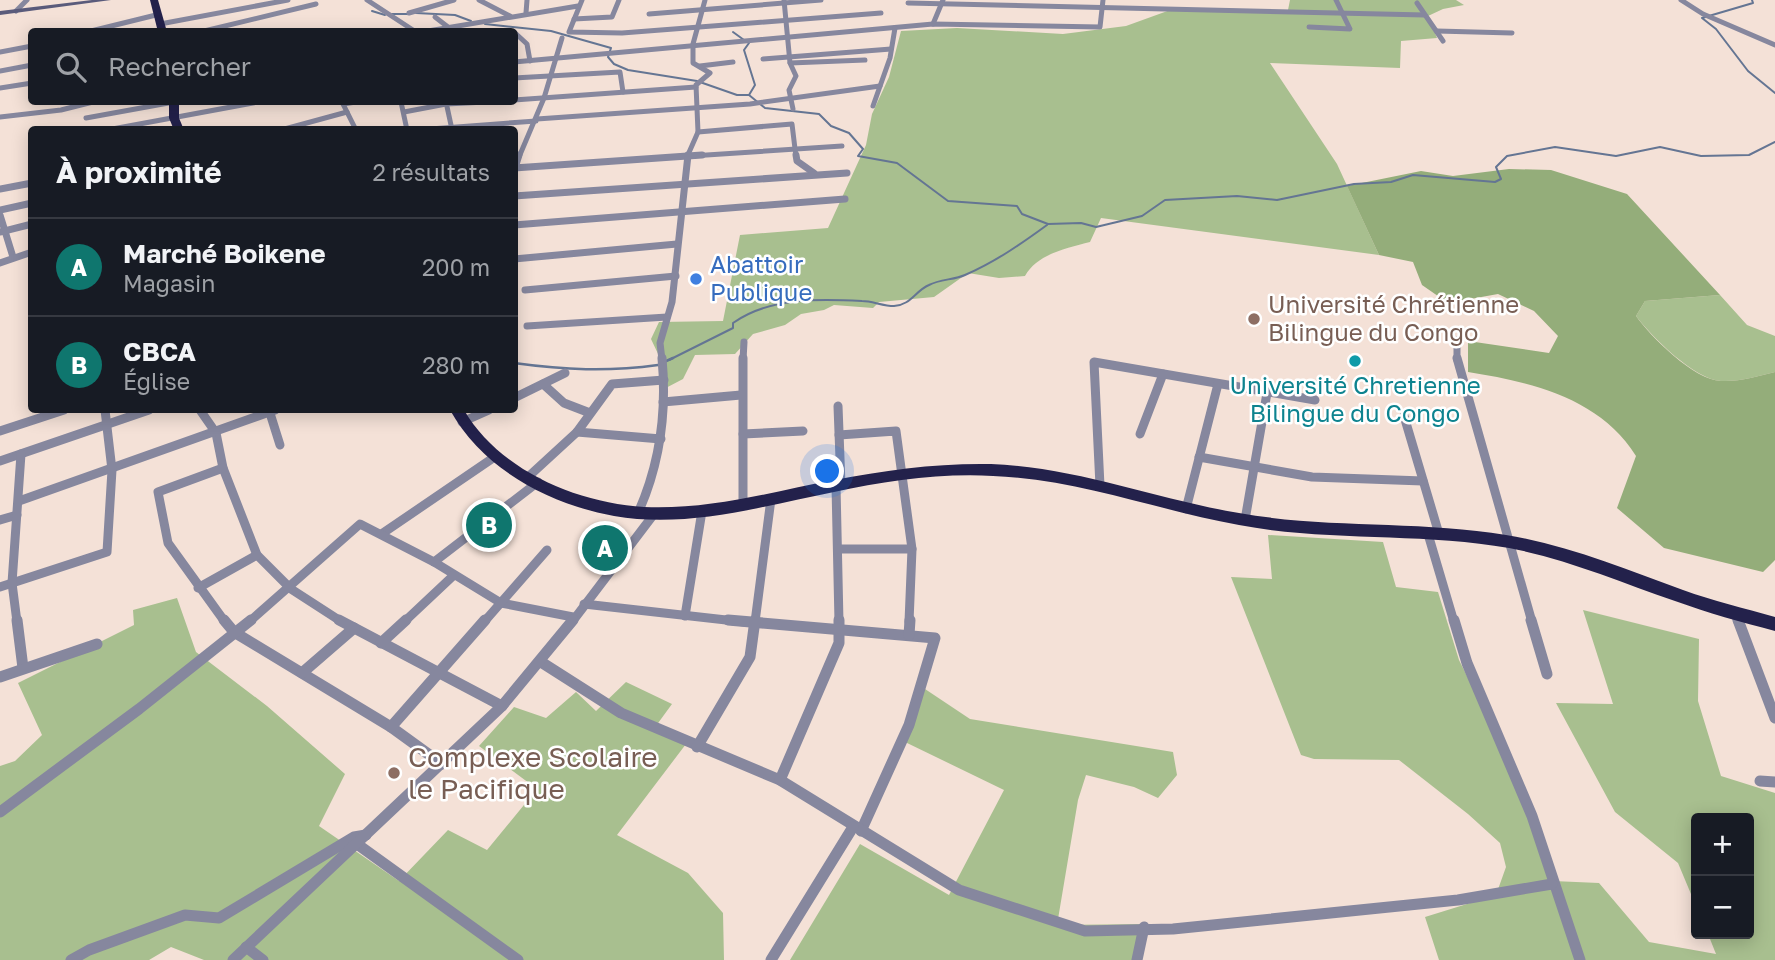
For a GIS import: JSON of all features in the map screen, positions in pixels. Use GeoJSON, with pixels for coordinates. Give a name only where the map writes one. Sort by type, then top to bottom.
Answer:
{"type":"FeatureCollection","features":[{"type":"Feature","properties":{"kind":"highway"},"geometry":{"type":"LineString","coordinates":[[154,0],[160,23]]}},
{"type":"Feature","properties":{"kind":"highway"},"geometry":{"type":"LineString","coordinates":[[174,105],[177,126]]}},
{"type":"Feature","properties":{"kind":"highway"},"geometry":{"type":"LineString","coordinates":[[460,416],[496,456],[533,480],[581,501],[613,510],[646,513],[702,512],[903,474],[960,469],[1005,470],[1100,486],[1186,509],[1245,520],[1320,529],[1434,534],[1509,542],[1556,552],[1736,615],[1775,624]]}},
{"type":"Feature","properties":{"kind":"street"},"geometry":{"type":"LineString","coordinates":[[16,10],[27,0]]}},
{"type":"Feature","properties":{"kind":"street"},"geometry":{"type":"LineString","coordinates":[[0,13],[108,0]]}},
{"type":"Feature","properties":{"kind":"street"},"geometry":{"type":"LineString","coordinates":[[119,28],[288,0]]}},
{"type":"Feature","properties":{"kind":"street"},"geometry":{"type":"LineString","coordinates":[[369,1],[382,0]]}},
{"type":"Feature","properties":{"kind":"street"},"geometry":{"type":"LineString","coordinates":[[409,13],[454,0]]}},
{"type":"Feature","properties":{"kind":"street"},"geometry":{"type":"LineString","coordinates":[[479,0],[510,16]]}},
{"type":"Feature","properties":{"kind":"street"},"geometry":{"type":"LineString","coordinates":[[526,13],[527,0]]}},
{"type":"Feature","properties":{"kind":"street"},"geometry":{"type":"LineString","coordinates":[[574,19],[612,17],[619,0]]}},
{"type":"Feature","properties":{"kind":"street"},"geometry":{"type":"LineString","coordinates":[[518,100],[623,92],[697,83],[710,73],[692,63],[693,44],[705,0]]}},
{"type":"Feature","properties":{"kind":"street"},"geometry":{"type":"LineString","coordinates":[[649,13],[821,0]]}},
{"type":"Feature","properties":{"kind":"street"},"geometry":{"type":"LineString","coordinates":[[518,62],[933,24],[1100,27],[1103,0]]}},
{"type":"Feature","properties":{"kind":"street"},"geometry":{"type":"LineString","coordinates":[[1183,0],[1183,9]]}},
{"type":"Feature","properties":{"kind":"street"},"geometry":{"type":"LineString","coordinates":[[1309,27],[1350,29],[1345,13],[1336,0]]}},
{"type":"Feature","properties":{"kind":"street"},"geometry":{"type":"LineString","coordinates":[[1681,0],[1703,14],[1775,45]]}},
{"type":"Feature","properties":{"kind":"street"},"geometry":{"type":"LineString","coordinates":[[369,1],[409,28]]}},
{"type":"Feature","properties":{"kind":"street"},"geometry":{"type":"LineString","coordinates":[[784,1],[790,64],[796,76],[789,90],[793,109]]}},
{"type":"Feature","properties":{"kind":"street"},"geometry":{"type":"LineString","coordinates":[[933,24],[943,2]]}},
{"type":"Feature","properties":{"kind":"street"},"geometry":{"type":"LineString","coordinates":[[442,28],[580,3]]}},
{"type":"Feature","properties":{"kind":"street"},"geometry":{"type":"LineString","coordinates":[[580,3],[569,32],[622,33],[786,18],[881,13]]}},
{"type":"Feature","properties":{"kind":"street"},"geometry":{"type":"LineString","coordinates":[[908,3],[1023,3],[1101,8],[1425,15]]}},
{"type":"Feature","properties":{"kind":"street"},"geometry":{"type":"LineString","coordinates":[[1019,25],[1023,3]]}},
{"type":"Feature","properties":{"kind":"street"},"geometry":{"type":"LineString","coordinates":[[1417,3],[1443,41]]}},
{"type":"Feature","properties":{"kind":"street"},"geometry":{"type":"LineString","coordinates":[[217,28],[316,4]]}},
{"type":"Feature","properties":{"kind":"street"},"geometry":{"type":"LineString","coordinates":[[435,17],[447,27]]}},
{"type":"Feature","properties":{"kind":"street"},"geometry":{"type":"LineString","coordinates":[[873,106],[895,28]]}},
{"type":"Feature","properties":{"kind":"street"},"geometry":{"type":"LineString","coordinates":[[1437,31],[1512,33]]}},
{"type":"Feature","properties":{"kind":"street"},"geometry":{"type":"LineString","coordinates":[[518,36],[527,44],[530,61]]}},
{"type":"Feature","properties":{"kind":"street"},"geometry":{"type":"LineString","coordinates":[[518,146],[536,120],[545,97],[553,59],[562,38]]}},
{"type":"Feature","properties":{"kind":"street"},"geometry":{"type":"LineString","coordinates":[[0,52],[28,47]]}},
{"type":"Feature","properties":{"kind":"street"},"geometry":{"type":"LineString","coordinates":[[763,59],[891,49]]}},
{"type":"Feature","properties":{"kind":"street"},"geometry":{"type":"LineString","coordinates":[[790,64],[866,60]]}},
{"type":"Feature","properties":{"kind":"street"},"geometry":{"type":"LineString","coordinates":[[698,66],[733,61]]}},
{"type":"Feature","properties":{"kind":"street"},"geometry":{"type":"LineString","coordinates":[[0,71],[28,66]]}},
{"type":"Feature","properties":{"kind":"street"},"geometry":{"type":"LineString","coordinates":[[518,78],[620,72],[623,92]]}},
{"type":"Feature","properties":{"kind":"street"},"geometry":{"type":"LineString","coordinates":[[233,960],[502,706],[541,662],[646,513],[661,439],[664,380],[660,343],[676,276],[687,157],[698,132],[697,83]]}},
{"type":"Feature","properties":{"kind":"street"},"geometry":{"type":"LineString","coordinates":[[0,88],[28,84]]}},
{"type":"Feature","properties":{"kind":"street"},"geometry":{"type":"LineString","coordinates":[[445,126],[697,108],[880,86]]}},
{"type":"Feature","properties":{"kind":"street"},"geometry":{"type":"LineString","coordinates":[[0,117],[81,105]]}},
{"type":"Feature","properties":{"kind":"street"},"geometry":{"type":"LineString","coordinates":[[86,118],[158,105]]}},
{"type":"Feature","properties":{"kind":"street"},"geometry":{"type":"LineString","coordinates":[[129,126],[242,105]]}},
{"type":"Feature","properties":{"kind":"street"},"geometry":{"type":"LineString","coordinates":[[343,105],[353,126]]}},
{"type":"Feature","properties":{"kind":"street"},"geometry":{"type":"LineString","coordinates":[[402,105],[407,126]]}},
{"type":"Feature","properties":{"kind":"street"},"geometry":{"type":"LineString","coordinates":[[404,112],[437,105]]}},
{"type":"Feature","properties":{"kind":"street"},"geometry":{"type":"LineString","coordinates":[[447,105],[452,125]]}},
{"type":"Feature","properties":{"kind":"street"},"geometry":{"type":"LineString","coordinates":[[296,126],[347,112]]}},
{"type":"Feature","properties":{"kind":"street"},"geometry":{"type":"LineString","coordinates":[[698,132],[792,124],[797,161],[814,173]]}},
{"type":"Feature","properties":{"kind":"street"},"geometry":{"type":"LineString","coordinates":[[518,169],[842,146]]}},
{"type":"Feature","properties":{"kind":"street"},"geometry":{"type":"LineString","coordinates":[[518,196],[814,173],[847,173]]}},
{"type":"Feature","properties":{"kind":"street"},"geometry":{"type":"LineString","coordinates":[[0,189],[28,184]]}},
{"type":"Feature","properties":{"kind":"street"},"geometry":{"type":"LineString","coordinates":[[518,225],[683,214],[845,199]]}},
{"type":"Feature","properties":{"kind":"street"},"geometry":{"type":"LineString","coordinates":[[13,257],[3,231],[0,212],[28,204]]}},
{"type":"Feature","properties":{"kind":"street"},"geometry":{"type":"LineString","coordinates":[[3,231],[28,225]]}},
{"type":"Feature","properties":{"kind":"street"},"geometry":{"type":"LineString","coordinates":[[518,259],[677,244]]}},
{"type":"Feature","properties":{"kind":"street"},"geometry":{"type":"LineString","coordinates":[[0,263],[28,253]]}},
{"type":"Feature","properties":{"kind":"street"},"geometry":{"type":"LineString","coordinates":[[525,290],[676,276]]}},
{"type":"Feature","properties":{"kind":"street"},"geometry":{"type":"LineString","coordinates":[[527,326],[667,317]]}},
{"type":"Feature","properties":{"kind":"street"},"geometry":{"type":"LineString","coordinates":[[1457,340],[1456,356],[1547,674]]}},
{"type":"Feature","properties":{"kind":"street"},"geometry":{"type":"LineString","coordinates":[[743,504],[741,395],[744,342]]}},
{"type":"Feature","properties":{"kind":"street"},"geometry":{"type":"LineString","coordinates":[[1100,486],[1094,362],[1314,400]]}},
{"type":"Feature","properties":{"kind":"street"},"geometry":{"type":"LineString","coordinates":[[518,396],[565,373]]}},
{"type":"Feature","properties":{"kind":"street"},"geometry":{"type":"LineString","coordinates":[[1140,434],[1163,374]]}},
{"type":"Feature","properties":{"kind":"street"},"geometry":{"type":"LineString","coordinates":[[434,562],[533,480],[577,432],[614,383],[664,380]]}},
{"type":"Feature","properties":{"kind":"street"},"geometry":{"type":"LineString","coordinates":[[543,384],[562,404],[572,410],[590,413]]}},
{"type":"Feature","properties":{"kind":"street"},"geometry":{"type":"LineString","coordinates":[[1186,509],[1218,384]]}},
{"type":"Feature","properties":{"kind":"street"},"geometry":{"type":"LineString","coordinates":[[1245,520],[1267,393]]}},
{"type":"Feature","properties":{"kind":"street"},"geometry":{"type":"LineString","coordinates":[[663,402],[741,395]]}},
{"type":"Feature","properties":{"kind":"street"},"geometry":{"type":"LineString","coordinates":[[780,780],[839,643],[838,406]]}},
{"type":"Feature","properties":{"kind":"street"},"geometry":{"type":"LineString","coordinates":[[0,430],[54,413]]}},
{"type":"Feature","properties":{"kind":"street"},"geometry":{"type":"LineString","coordinates":[[0,587],[107,552],[111,470],[106,413]]}},
{"type":"Feature","properties":{"kind":"street"},"geometry":{"type":"LineString","coordinates":[[0,461],[141,413]]}},
{"type":"Feature","properties":{"kind":"street"},"geometry":{"type":"LineString","coordinates":[[202,413],[216,433],[223,468],[257,555],[291,589],[381,643],[439,670],[502,706]]}},
{"type":"Feature","properties":{"kind":"street"},"geometry":{"type":"LineString","coordinates":[[19,501],[216,433],[264,413]]}},
{"type":"Feature","properties":{"kind":"street"},"geometry":{"type":"LineString","coordinates":[[272,413],[280,445]]}},
{"type":"Feature","properties":{"kind":"street"},"geometry":{"type":"LineString","coordinates":[[1404,416],[1423,481],[1467,663],[1532,816],[1552,884],[1580,960]]}},
{"type":"Feature","properties":{"kind":"street"},"geometry":{"type":"LineString","coordinates":[[743,434],[803,431]]}},
{"type":"Feature","properties":{"kind":"street"},"geometry":{"type":"LineString","coordinates":[[839,435],[897,431],[912,549],[909,635]]}},
{"type":"Feature","properties":{"kind":"street"},"geometry":{"type":"LineString","coordinates":[[577,432],[661,439]]}},
{"type":"Feature","properties":{"kind":"street"},"geometry":{"type":"LineString","coordinates":[[21,454],[12,583],[23,668]]}},
{"type":"Feature","properties":{"kind":"street"},"geometry":{"type":"LineString","coordinates":[[383,533],[496,456]]}},
{"type":"Feature","properties":{"kind":"street"},"geometry":{"type":"LineString","coordinates":[[1199,457],[1312,477],[1423,481]]}},
{"type":"Feature","properties":{"kind":"street"},"geometry":{"type":"LineString","coordinates":[[223,468],[158,492],[168,544],[198,588],[234,632],[391,727],[442,764]]}},
{"type":"Feature","properties":{"kind":"street"},"geometry":{"type":"LineString","coordinates":[[697,747],[750,657],[757,624],[771,499]]}},
{"type":"Feature","properties":{"kind":"street"},"geometry":{"type":"LineString","coordinates":[[685,616],[702,512]]}},
{"type":"Feature","properties":{"kind":"street"},"geometry":{"type":"LineString","coordinates":[[0,520],[17,515]]}},
{"type":"Feature","properties":{"kind":"street"},"geometry":{"type":"LineString","coordinates":[[0,812],[95,743],[291,589],[360,524],[383,533],[500,603],[573,617]]}},
{"type":"Feature","properties":{"kind":"street"},"geometry":{"type":"LineString","coordinates":[[838,549],[912,549]]}},
{"type":"Feature","properties":{"kind":"street"},"geometry":{"type":"LineString","coordinates":[[391,727],[547,550]]}},
{"type":"Feature","properties":{"kind":"street"},"geometry":{"type":"LineString","coordinates":[[198,588],[257,555]]}},
{"type":"Feature","properties":{"kind":"street"},"geometry":{"type":"LineString","coordinates":[[381,643],[454,575]]}},
{"type":"Feature","properties":{"kind":"street"},"geometry":{"type":"LineString","coordinates":[[584,604],[839,632],[935,638],[909,725],[857,829],[771,960]]}},
{"type":"Feature","properties":{"kind":"street"},"geometry":{"type":"LineString","coordinates":[[1736,615],[1775,718]]}},
{"type":"Feature","properties":{"kind":"street"},"geometry":{"type":"LineString","coordinates":[[302,673],[354,628]]}},
{"type":"Feature","properties":{"kind":"street"},"geometry":{"type":"LineString","coordinates":[[0,677],[97,645]]}},
{"type":"Feature","properties":{"kind":"street"},"geometry":{"type":"LineString","coordinates":[[541,662],[621,713],[780,780],[959,891],[1085,932],[1173,929],[1458,900],[1552,884]]}},
{"type":"Feature","properties":{"kind":"street"},"geometry":{"type":"LineString","coordinates":[[1760,781],[1775,782]]}},
{"type":"Feature","properties":{"kind":"street"},"geometry":{"type":"LineString","coordinates":[[71,960],[89,950],[185,915],[219,918],[354,837],[368,835]]}},
{"type":"Feature","properties":{"kind":"street"},"geometry":{"type":"LineString","coordinates":[[357,844],[500,955],[518,960]]}},
{"type":"Feature","properties":{"kind":"street"},"geometry":{"type":"LineString","coordinates":[[1137,960],[1144,928]]}},
{"type":"Feature","properties":{"kind":"street"},"geometry":{"type":"LineString","coordinates":[[246,947],[263,960]]}},
{"type":"Feature","properties":{"kind":"green space"},"geometry":{"type":"Polygon","coordinates":[[[1290,0],[1456,0],[1464,5],[1443,9],[1428,16],[1437,38],[1401,41],[1400,68],[1270,63],[1337,164],[1379,255],[1101,218],[1090,242],[1045,257],[1030,268],[1025,276],[999,278],[968,273],[934,297],[879,302],[873,308],[834,305],[824,310],[801,314],[785,325],[753,334],[735,354],[695,355],[683,379],[660,391],[660,358],[651,339],[659,322],[723,321],[740,235],[828,228],[866,145],[872,114],[889,77],[901,31],[957,28],[1063,34],[1126,26],[1173,9],[1288,10],[1290,0]]]}},
{"type":"Feature","properties":{"kind":"green space"},"geometry":{"type":"Polygon","coordinates":[[[1509,169],[1551,170],[1627,194],[1720,295],[1645,301],[1636,316],[1643,325],[1686,366],[1710,379],[1735,381],[1775,372],[1775,560],[1763,572],[1664,548],[1617,508],[1636,456],[1621,436],[1584,407],[1562,396],[1516,381],[1468,372],[1468,341],[1549,353],[1558,336],[1534,311],[1498,294],[1448,303],[1422,285],[1413,262],[1379,255],[1347,186],[1421,171],[1453,176],[1509,169]]]}},
{"type":"Feature","properties":{"kind":"green space"},"geometry":{"type":"Polygon","coordinates":[[[1720,295],[1747,325],[1775,336],[1775,372],[1735,381],[1710,379],[1674,356],[1636,316],[1645,301],[1720,295]]]}},
{"type":"Feature","properties":{"kind":"green space"},"geometry":{"type":"Polygon","coordinates":[[[1268,535],[1383,542],[1396,587],[1438,592],[1459,660],[1503,748],[1553,881],[1599,883],[1649,942],[1716,954],[1710,939],[1754,939],[1754,813],[1691,813],[1691,894],[1678,863],[1615,812],[1556,703],[1613,704],[1583,610],[1699,639],[1698,701],[1721,776],[1775,793],[1775,960],[1439,960],[1425,917],[1496,895],[1506,867],[1500,843],[1399,760],[1314,759],[1301,755],[1231,577],[1272,579],[1268,535]]]}},
{"type":"Feature","properties":{"kind":"green space"},"geometry":{"type":"Polygon","coordinates":[[[177,598],[196,652],[267,706],[345,774],[319,826],[399,881],[448,830],[487,850],[537,789],[479,746],[514,707],[546,718],[576,692],[596,711],[626,682],[672,704],[653,730],[686,744],[617,835],[688,873],[723,913],[724,960],[204,960],[171,947],[149,960],[0,960],[0,766],[15,761],[42,735],[18,683],[134,625],[133,610],[177,598]]]}},
{"type":"Feature","properties":{"kind":"green space"},"geometry":{"type":"Polygon","coordinates":[[[922,687],[970,719],[1173,752],[1177,775],[1158,798],[1134,787],[1086,775],[1078,800],[1057,925],[1146,924],[1136,960],[790,960],[860,844],[949,895],[1004,790],[905,742],[922,687]]]}},
{"type":"Feature","properties":{"kind":"waterway"},"geometry":{"type":"LineString","coordinates":[[1752,0],[1753,3],[1702,18],[1716,29],[1748,71],[1775,93]]}},
{"type":"Feature","properties":{"kind":"waterway"},"geometry":{"type":"LineString","coordinates":[[372,11],[385,15]]}},
{"type":"Feature","properties":{"kind":"waterway"},"geometry":{"type":"LineString","coordinates":[[416,13],[455,15],[471,21]]}},
{"type":"Feature","properties":{"kind":"waterway"},"geometry":{"type":"LineString","coordinates":[[392,14],[410,14]]}},
{"type":"Feature","properties":{"kind":"waterway"},"geometry":{"type":"LineString","coordinates":[[485,24],[551,31],[611,48],[608,57],[614,64],[628,70],[697,81],[737,95],[749,95]]}},
{"type":"Feature","properties":{"kind":"waterway"},"geometry":{"type":"LineString","coordinates":[[733,32],[744,40]]}},
{"type":"Feature","properties":{"kind":"waterway"},"geometry":{"type":"LineString","coordinates":[[749,43],[744,50],[755,85],[749,95]]}},
{"type":"Feature","properties":{"kind":"waterway"},"geometry":{"type":"LineString","coordinates":[[749,95],[765,108],[819,114],[831,126],[849,133],[863,149],[858,156],[897,163],[948,201],[1017,206],[1022,214],[1048,224],[1081,223],[1096,227],[1142,216],[1165,200],[1237,196],[1277,200],[1354,184],[1391,182],[1413,175],[1495,182],[1501,179],[1496,167],[1507,156],[1555,147],[1616,156],[1660,147],[1701,156],[1749,155],[1775,142]]}},
{"type":"Feature","properties":{"kind":"waterway"},"geometry":{"type":"LineString","coordinates":[[673,358],[733,328],[733,323],[747,315],[778,304],[828,300],[900,305],[929,285],[961,277],[987,264],[1047,225]]}},
{"type":"Feature","properties":{"kind":"waterway"},"geometry":{"type":"LineString","coordinates":[[664,362],[673,358]]}},
{"type":"Feature","properties":{"kind":"waterway"},"geometry":{"type":"LineString","coordinates":[[669,360],[673,358]]}},
{"type":"Feature","properties":{"kind":"waterway"},"geometry":{"type":"LineString","coordinates":[[518,363],[586,369],[658,365]]}},
{"type":"Feature","properties":{"kind":"place","name":"Abattoir Publique"},"geometry":{"type":"Point","coordinates":[696,279]}},
{"type":"Feature","properties":{"kind":"place","name":"Université Chrétienne Bilingue du Congo"},"geometry":{"type":"Point","coordinates":[1254,319]}},
{"type":"Feature","properties":{"kind":"place","name":"Université Chretienne Bilingue du Congo"},"geometry":{"type":"Point","coordinates":[1355,361]}},
{"type":"Feature","properties":{"kind":"place","name":"CBCA"},"geometry":{"type":"Point","coordinates":[489,525]}},
{"type":"Feature","properties":{"kind":"place","name":"Marché Boikene"},"geometry":{"type":"Point","coordinates":[605,548]}},
{"type":"Feature","properties":{"kind":"place","name":"Complexe Scolaire le Pacifique"},"geometry":{"type":"Point","coordinates":[394,773]}}]}
